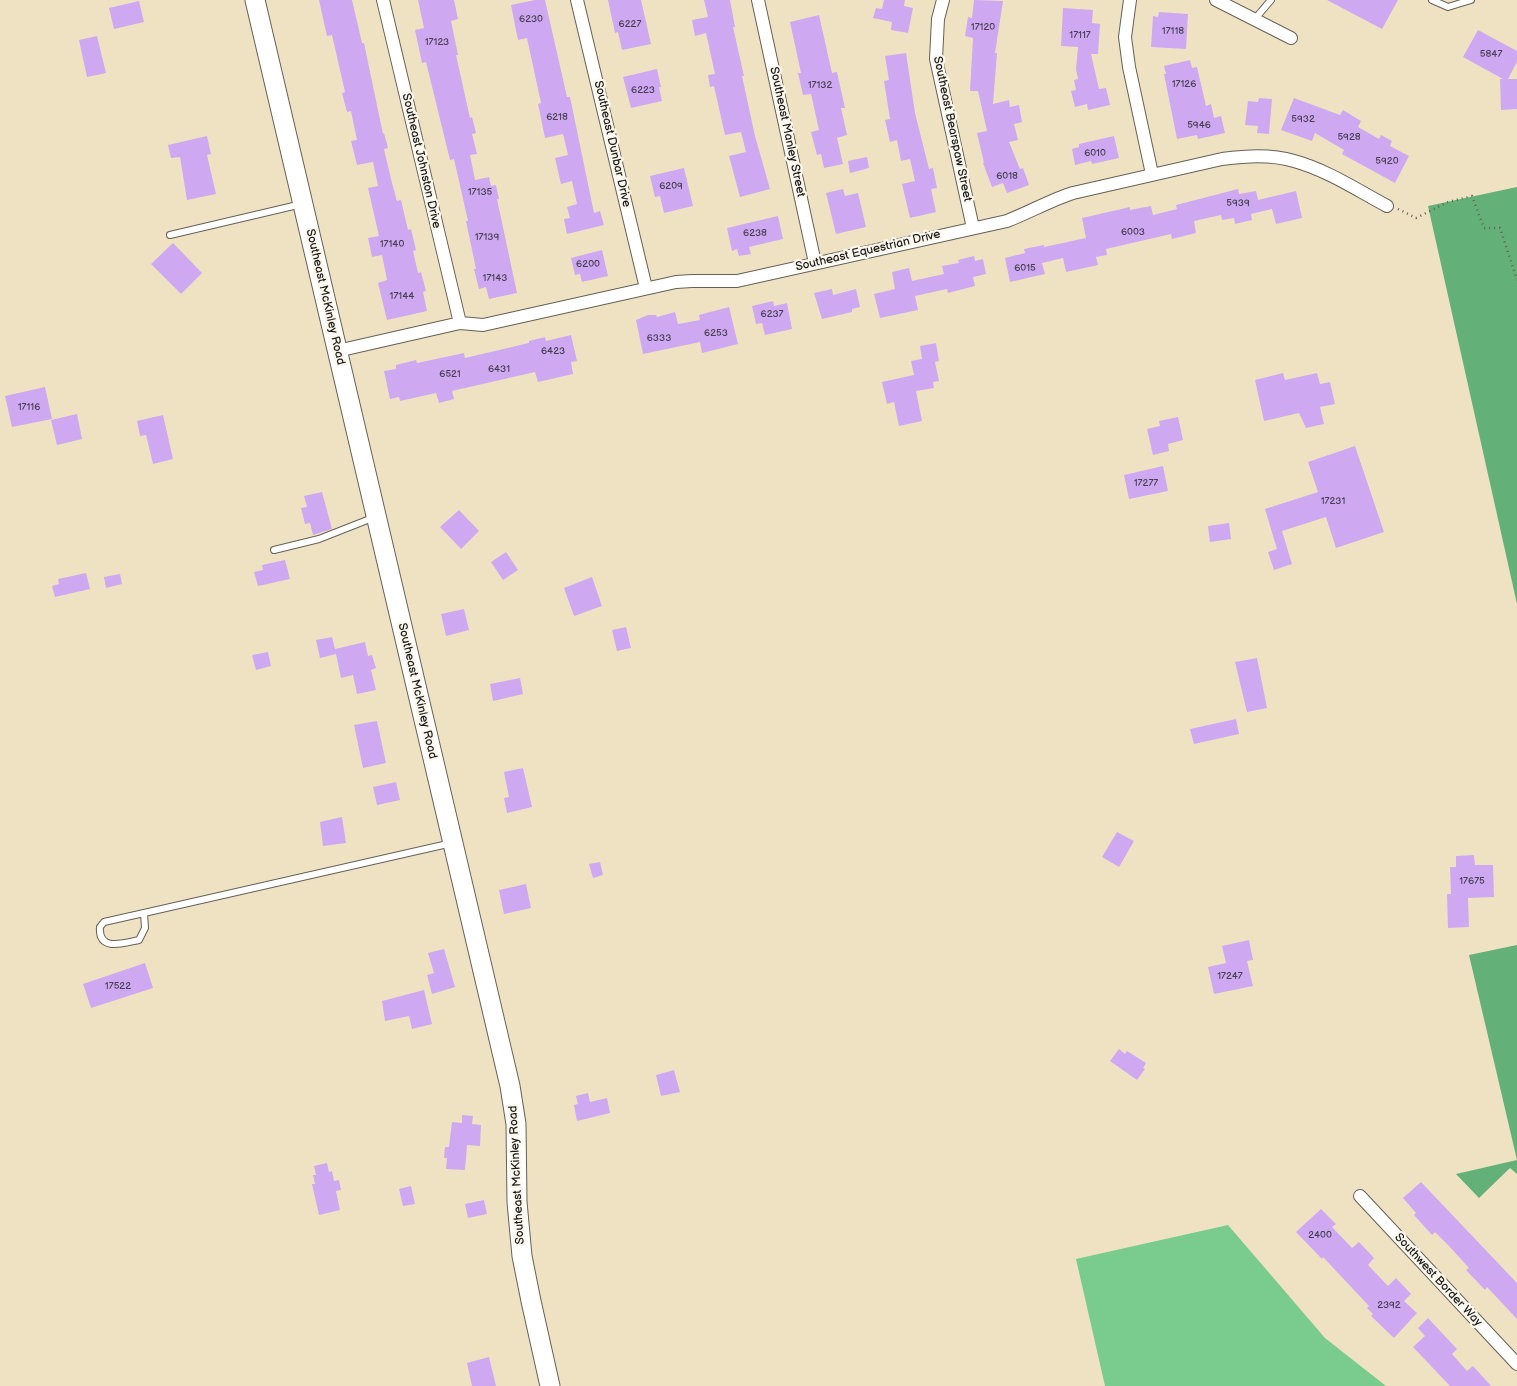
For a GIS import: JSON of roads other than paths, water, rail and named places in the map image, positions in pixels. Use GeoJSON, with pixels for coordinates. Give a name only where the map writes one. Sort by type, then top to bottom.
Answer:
{"type":"FeatureCollection","features":[{"type":"Feature","properties":{"kind":"street","name":"Southeast McKinley Road"},"geometry":{"type":"LineString","coordinates":[[255,0],[510,1086],[516,1124],[517,1202],[522,1256],[530,1301],[550,1386]]}},
{"type":"Feature","properties":{"kind":"street","name":"Southeast Johnston Drive"},"geometry":{"type":"LineString","coordinates":[[383,0],[460,323]]}},
{"type":"Feature","properties":{"kind":"street","name":"Southeast Dunbar Drive"},"geometry":{"type":"LineString","coordinates":[[577,0],[646,288]]}},
{"type":"Feature","properties":{"kind":"street","name":"Southeast Manley Street"},"geometry":{"type":"LineString","coordinates":[[758,0],[815,263]]}},
{"type":"Feature","properties":{"kind":"street","name":"Southeast Bearspaw Street"},"geometry":{"type":"LineString","coordinates":[[943,0],[936,41],[936,59],[973,228]]}},
{"type":"Feature","properties":{"kind":"street"},"geometry":{"type":"LineString","coordinates":[[1130,0],[1125,37],[1128,67],[1152,174]]}},
{"type":"Feature","properties":{"kind":"street"},"geometry":{"type":"LineString","coordinates":[[1216,0],[1291,38]]}},
{"type":"Feature","properties":{"kind":"street","name":"Southeast Equestrian Drive"},"geometry":{"type":"LineString","coordinates":[[337,351],[460,323],[483,326],[646,288],[692,281],[737,281],[1007,221],[1057,198],[1073,193],[1222,159],[1269,156],[1294,161],[1319,170],[1387,206]]}},
{"type":"Feature","properties":{"kind":"street","name":"Southwest Border Way"},"geometry":{"type":"LineString","coordinates":[[1360,1196],[1517,1364]]}},
{"type":"Feature","properties":{"kind":"lane"},"geometry":{"type":"LineString","coordinates":[[1254,20],[1271,0]]}},
{"type":"Feature","properties":{"kind":"lane"},"geometry":{"type":"LineString","coordinates":[[1432,0],[1448,7],[1471,0]]}},
{"type":"Feature","properties":{"kind":"lane"},"geometry":{"type":"LineString","coordinates":[[170,235],[303,204]]}},
{"type":"Feature","properties":{"kind":"lane"},"geometry":{"type":"LineString","coordinates":[[274,550],[318,539],[376,517]]}},
{"type":"Feature","properties":{"kind":"lane"},"geometry":{"type":"LineString","coordinates":[[144,913],[145,928],[139,940],[110,944],[101,938],[100,927],[104,922],[453,842]]}}]}
